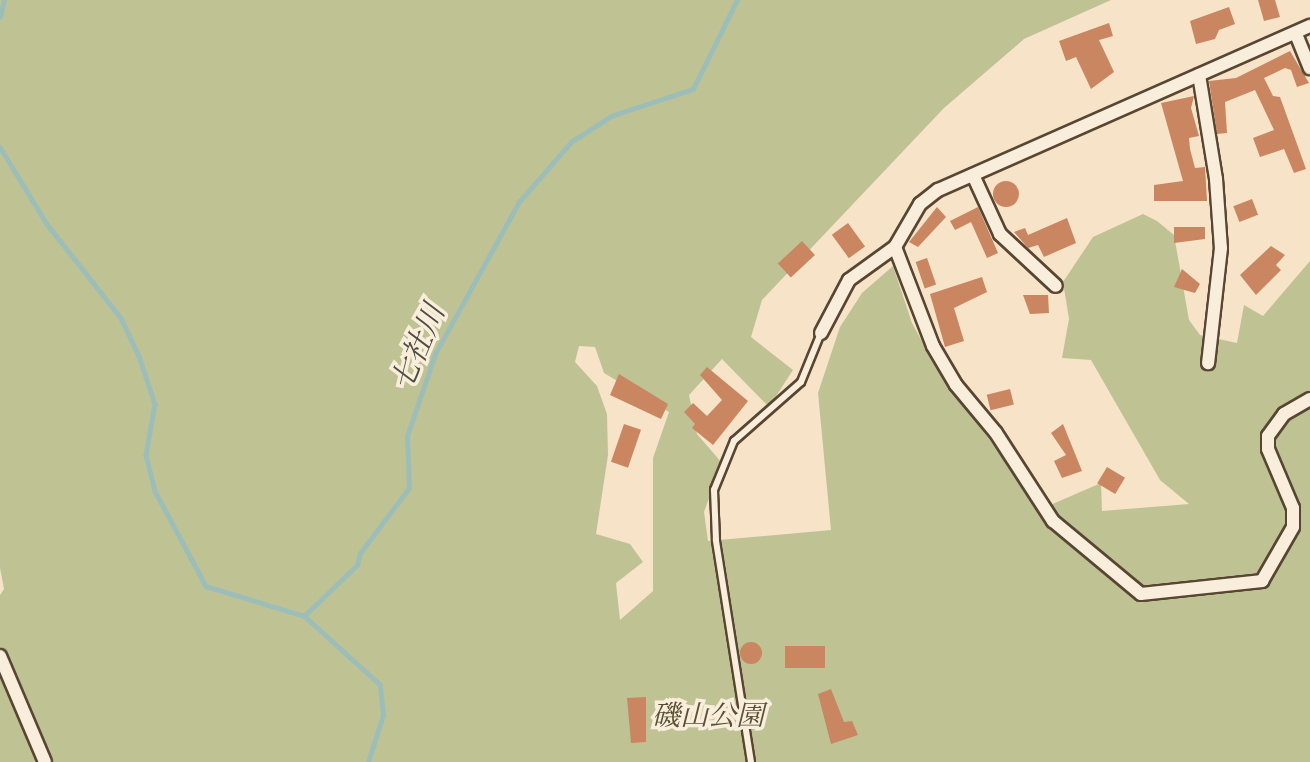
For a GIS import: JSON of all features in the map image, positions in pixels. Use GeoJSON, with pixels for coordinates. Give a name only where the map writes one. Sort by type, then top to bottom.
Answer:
{"type":"FeatureCollection","features":[{"type":"Feature","properties":{"kind":"street"},"geometry":{"type":"LineString","coordinates":[[821,333],[849,280],[895,247],[920,204],[972,175],[1310,26]]}},
{"type":"Feature","properties":{"kind":"street"},"geometry":{"type":"LineString","coordinates":[[1296,34],[1310,68]]}},
{"type":"Feature","properties":{"kind":"street"},"geometry":{"type":"LineString","coordinates":[[1199,75],[1216,179],[1221,248],[1208,362]]}},
{"type":"Feature","properties":{"kind":"street"},"geometry":{"type":"LineString","coordinates":[[972,175],[1000,234],[1056,286]]}},
{"type":"Feature","properties":{"kind":"street"},"geometry":{"type":"LineString","coordinates":[[895,247],[933,346],[956,384],[996,433],[1054,521],[1141,594],[1262,581],[1293,527],[1293,508],[1268,449],[1268,436],[1284,414],[1310,399]]}},
{"type":"Feature","properties":{"kind":"street"},"geometry":{"type":"LineString","coordinates":[[0,656],[45,762]]}},
{"type":"Feature","properties":{"kind":"lane"},"geometry":{"type":"LineString","coordinates":[[751,762],[716,540],[714,490],[734,441],[801,382],[821,333]]}},
{"type":"Feature","properties":{"kind":"green space","name":"磯山公園"},"geometry":{"type":"Polygon","coordinates":[[[0,0],[1111,0],[1024,39],[944,108],[762,300],[751,337],[793,370],[769,407],[722,359],[689,395],[697,434],[722,463],[704,512],[708,541],[831,530],[818,393],[840,327],[862,293],[893,266],[912,323],[936,367],[1034,500],[1048,506],[1101,483],[1102,511],[1189,504],[1160,480],[1091,360],[1062,358],[1069,319],[1063,282],[1093,237],[1143,214],[1157,221],[1174,235],[1189,320],[1200,335],[1237,343],[1244,305],[1263,316],[1310,261],[1310,762],[0,762],[0,595],[4,589],[0,568],[0,0]],[[579,346],[575,362],[597,386],[607,414],[608,455],[596,534],[630,544],[643,562],[616,583],[620,620],[653,591],[653,458],[669,412],[604,373],[595,347],[579,346]]]}},
{"type":"Feature","properties":{"kind":"building"},"geometry":{"type":"Polygon","coordinates":[[[1258,0],[1275,0],[1280,17],[1264,21],[1258,0]]]}},
{"type":"Feature","properties":{"kind":"building"},"geometry":{"type":"Polygon","coordinates":[[[1229,7],[1235,24],[1219,30],[1215,39],[1196,44],[1190,21],[1229,7]]]}},
{"type":"Feature","properties":{"kind":"building"},"geometry":{"type":"Polygon","coordinates":[[[1109,23],[1113,36],[1099,40],[1114,72],[1091,89],[1076,57],[1066,61],[1059,41],[1109,23]]]}},
{"type":"Feature","properties":{"kind":"building"},"geometry":{"type":"Polygon","coordinates":[[[1290,51],[1309,83],[1297,87],[1291,70],[1285,68],[1264,78],[1273,96],[1280,97],[1306,169],[1294,173],[1284,149],[1260,157],[1253,138],[1274,130],[1255,90],[1225,102],[1227,133],[1217,134],[1209,81],[1236,78],[1290,51]]]}},
{"type":"Feature","properties":{"kind":"building"},"geometry":{"type":"Polygon","coordinates":[[[1194,96],[1191,108],[1199,136],[1189,138],[1190,149],[1195,168],[1205,167],[1207,201],[1154,201],[1154,185],[1183,181],[1161,103],[1194,96]]]}},
{"type":"Feature","properties":{"kind":"building"},"geometry":{"type":"Polygon","coordinates":[[[1006,181],[1015,185],[1019,194],[1015,203],[1006,207],[997,203],[993,194],[997,185],[1006,181]]]}},
{"type":"Feature","properties":{"kind":"building"},"geometry":{"type":"Polygon","coordinates":[[[1252,199],[1258,215],[1239,222],[1233,206],[1252,199]]]}},
{"type":"Feature","properties":{"kind":"building"},"geometry":{"type":"Polygon","coordinates":[[[937,207],[946,217],[918,247],[909,242],[937,207]]]}},
{"type":"Feature","properties":{"kind":"building"},"geometry":{"type":"Polygon","coordinates":[[[978,207],[998,253],[987,258],[971,222],[955,230],[950,221],[978,207]]]}},
{"type":"Feature","properties":{"kind":"building"},"geometry":{"type":"Polygon","coordinates":[[[1067,218],[1076,243],[1044,257],[1038,245],[1028,248],[1014,232],[1025,228],[1028,235],[1067,218]]]}},
{"type":"Feature","properties":{"kind":"building"},"geometry":{"type":"Polygon","coordinates":[[[848,223],[865,246],[849,258],[832,235],[848,223]]]}},
{"type":"Feature","properties":{"kind":"building"},"geometry":{"type":"Polygon","coordinates":[[[1174,227],[1205,227],[1205,239],[1174,243],[1174,227]]]}},
{"type":"Feature","properties":{"kind":"building"},"geometry":{"type":"Polygon","coordinates":[[[802,241],[815,255],[791,277],[778,264],[802,241]]]}},
{"type":"Feature","properties":{"kind":"building"},"geometry":{"type":"Polygon","coordinates":[[[1271,246],[1285,255],[1276,265],[1281,270],[1256,295],[1240,275],[1271,246]]]}},
{"type":"Feature","properties":{"kind":"building"},"geometry":{"type":"Polygon","coordinates":[[[927,258],[936,284],[925,288],[916,262],[927,258]]]}},
{"type":"Feature","properties":{"kind":"building"},"geometry":{"type":"Polygon","coordinates":[[[1182,269],[1200,284],[1195,293],[1174,287],[1182,269]]]}},
{"type":"Feature","properties":{"kind":"building"},"geometry":{"type":"Polygon","coordinates":[[[982,277],[987,292],[954,308],[964,341],[945,347],[930,294],[982,277]]]}},
{"type":"Feature","properties":{"kind":"building"},"geometry":{"type":"Polygon","coordinates":[[[1023,295],[1048,295],[1049,313],[1030,314],[1023,295]]]}},
{"type":"Feature","properties":{"kind":"building"},"geometry":{"type":"Polygon","coordinates":[[[707,367],[748,401],[713,445],[692,428],[695,424],[684,412],[693,403],[707,416],[722,400],[700,375],[707,367]]]}},
{"type":"Feature","properties":{"kind":"building"},"geometry":{"type":"Polygon","coordinates":[[[619,374],[668,404],[661,419],[610,395],[619,374]]]}},
{"type":"Feature","properties":{"kind":"building"},"geometry":{"type":"Polygon","coordinates":[[[1010,389],[1014,405],[991,410],[987,395],[1010,389]]]}},
{"type":"Feature","properties":{"kind":"building"},"geometry":{"type":"Polygon","coordinates":[[[624,424],[641,430],[628,468],[611,462],[624,424]]]}},
{"type":"Feature","properties":{"kind":"building"},"geometry":{"type":"Polygon","coordinates":[[[1063,424],[1082,471],[1062,478],[1054,461],[1066,455],[1051,433],[1063,424]]]}},
{"type":"Feature","properties":{"kind":"building"},"geometry":{"type":"Polygon","coordinates":[[[1107,467],[1125,478],[1115,494],[1097,483],[1107,467]]]}},
{"type":"Feature","properties":{"kind":"building"},"geometry":{"type":"Polygon","coordinates":[[[751,642],[759,645],[762,653],[759,661],[751,664],[743,661],[740,653],[743,645],[751,642]]]}},
{"type":"Feature","properties":{"kind":"building"},"geometry":{"type":"Polygon","coordinates":[[[785,646],[825,646],[825,668],[785,668],[785,646]]]}},
{"type":"Feature","properties":{"kind":"building"},"geometry":{"type":"Polygon","coordinates":[[[831,689],[844,722],[852,721],[858,735],[831,744],[818,694],[831,689]]]}},
{"type":"Feature","properties":{"kind":"building"},"geometry":{"type":"Polygon","coordinates":[[[646,697],[646,742],[631,743],[627,698],[646,697]]]}},
{"type":"Feature","properties":{"kind":"waterway"},"geometry":{"type":"LineString","coordinates":[[0,17],[4,0]]}},
{"type":"Feature","properties":{"kind":"waterway","name":"七社川"},"geometry":{"type":"LineString","coordinates":[[368,762],[383,715],[380,685],[304,616],[357,565],[360,553],[409,488],[407,436],[435,354],[519,202],[571,142],[611,116],[693,89],[737,0]]}},
{"type":"Feature","properties":{"kind":"waterway"},"geometry":{"type":"LineString","coordinates":[[0,147],[47,224],[121,318],[139,356],[155,404],[146,455],[155,491],[206,586],[304,616]]}}]}
